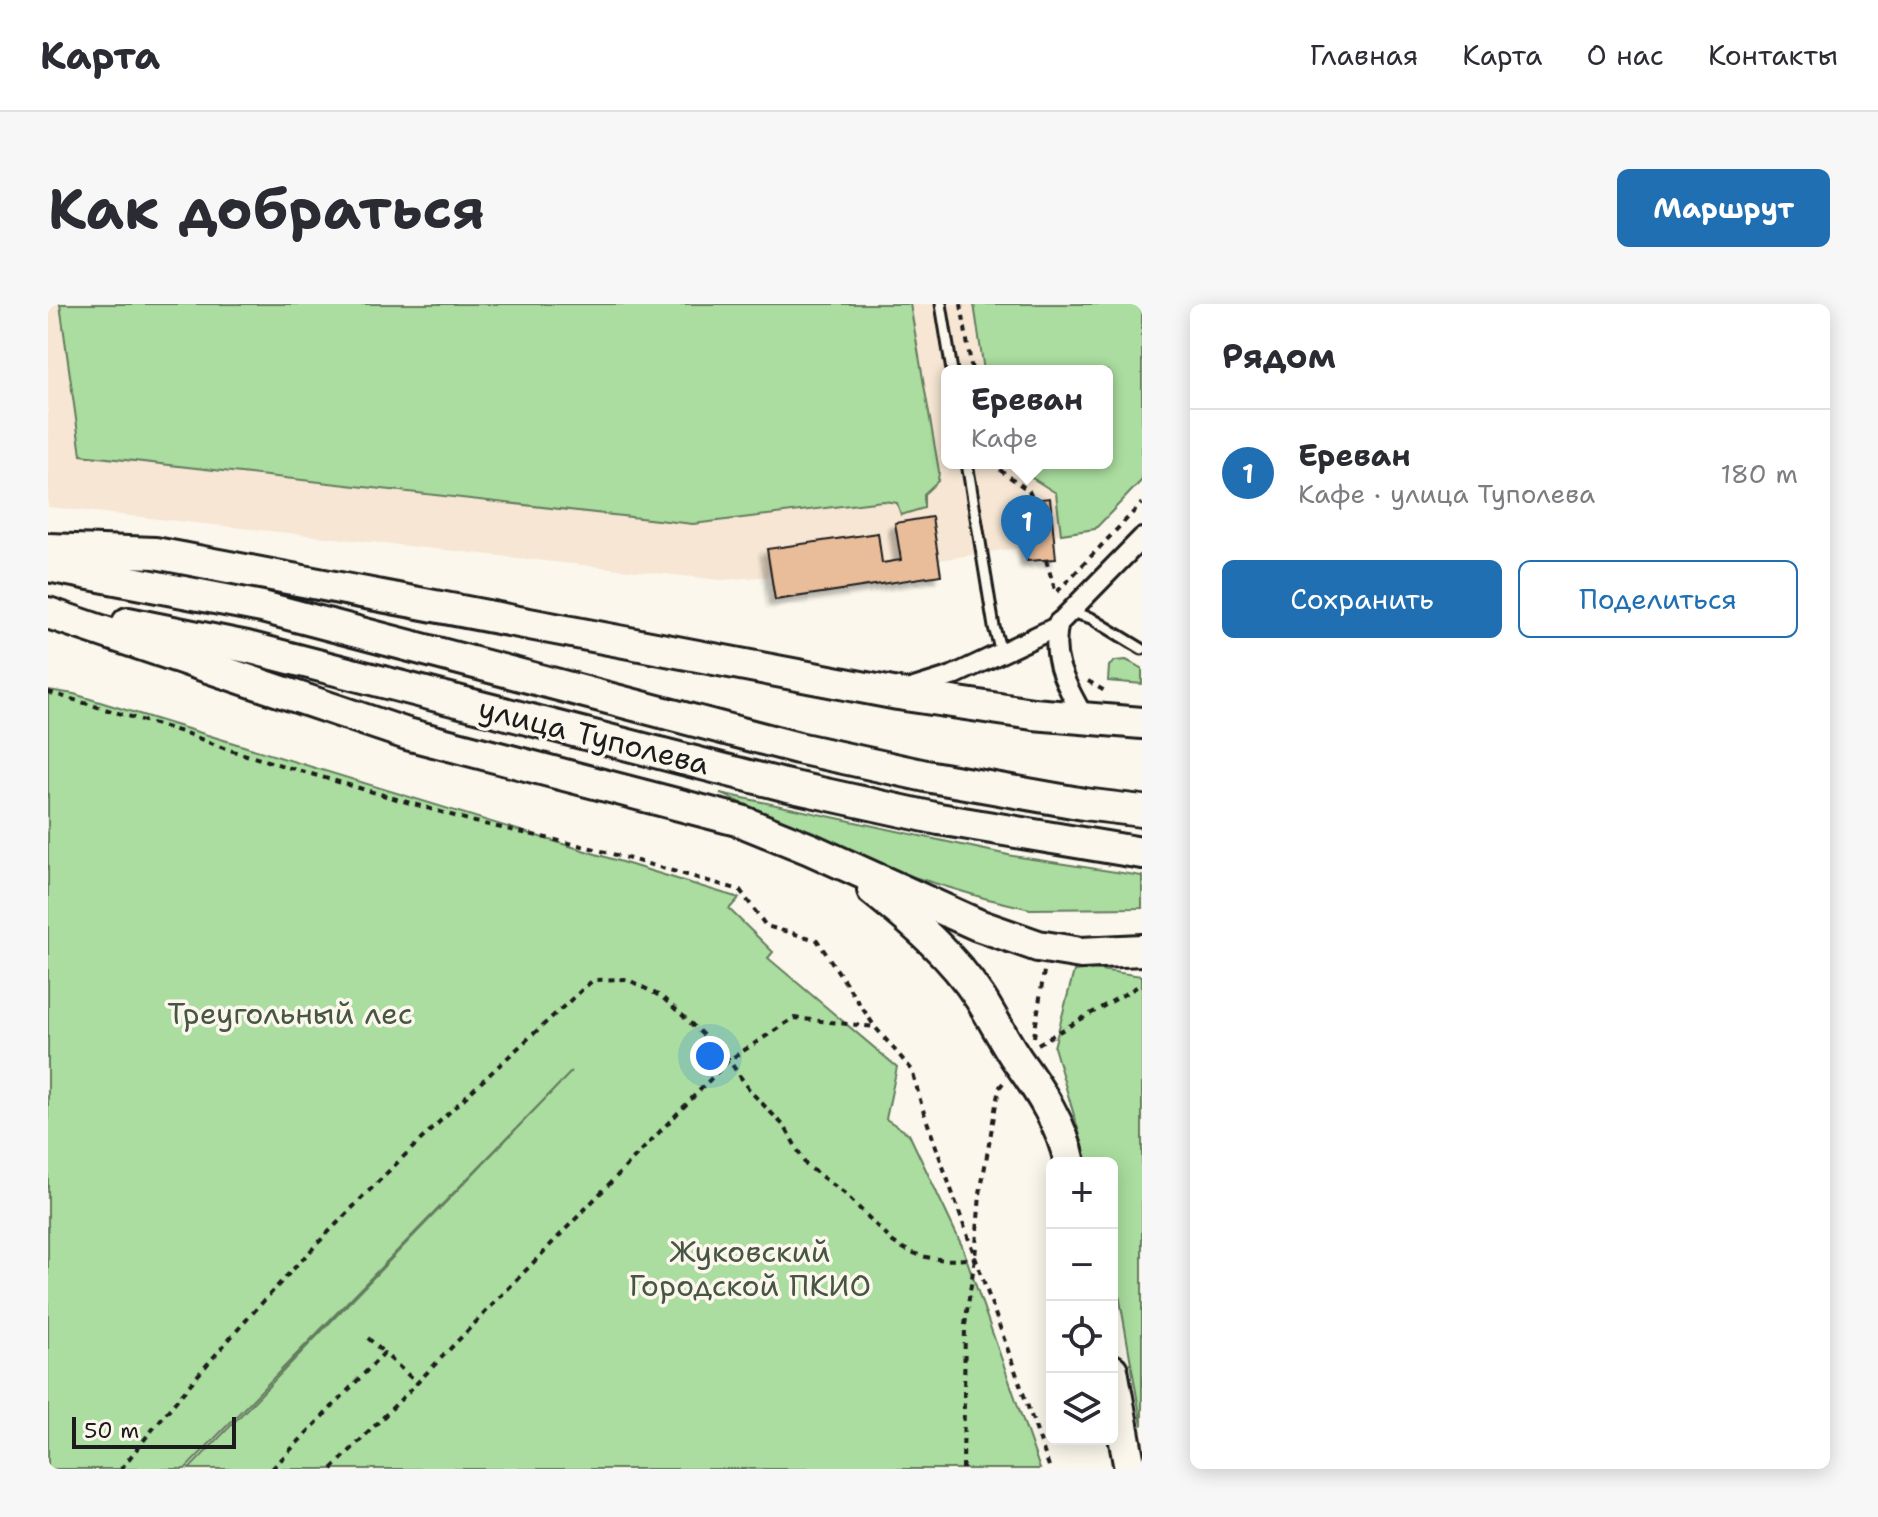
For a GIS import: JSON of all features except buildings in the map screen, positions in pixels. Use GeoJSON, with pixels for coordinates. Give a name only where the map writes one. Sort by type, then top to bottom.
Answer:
{"type":"FeatureCollection","features":[{"type":"Feature","properties":{"kind":"main road"},"geometry":{"type":"LineString","coordinates":[[48,549],[155,553],[898,694],[1085,720],[1142,723]]}},
{"type":"Feature","properties":{"kind":"main road","name":"улица Туполева"},"geometry":{"type":"LineString","coordinates":[[48,566],[262,607],[798,748],[926,776],[1142,811]]}},
{"type":"Feature","properties":{"kind":"main road","name":"улица Туполева"},"geometry":{"type":"LineString","coordinates":[[48,611],[407,734],[741,821],[810,849]]}},
{"type":"Feature","properties":{"kind":"main road","name":"улица Туполева"},"geometry":{"type":"LineString","coordinates":[[48,611],[247,647],[769,781],[892,809],[1142,853]]}},
{"type":"Feature","properties":{"kind":"main road"},"geometry":{"type":"LineString","coordinates":[[810,849],[978,925],[1038,946],[1081,953],[1142,950]]}},
{"type":"Feature","properties":{"kind":"main road"},"geometry":{"type":"LineString","coordinates":[[810,849],[872,889],[924,930],[978,995],[1017,1060],[1036,1083],[1069,1157]]}},
{"type":"Feature","properties":{"kind":"main road"},"geometry":{"type":"LineString","coordinates":[[1113,1373],[1130,1469]]}},
{"type":"Feature","properties":{"kind":"street"},"geometry":{"type":"LineString","coordinates":[[898,694],[952,676],[1054,628],[1142,538]]}},
{"type":"Feature","properties":{"kind":"street"},"geometry":{"type":"LineString","coordinates":[[1064,617],[1055,647],[1056,662],[1085,720]]}},
{"type":"Feature","properties":{"kind":"lane"},"geometry":{"type":"LineString","coordinates":[[941,304],[951,365]]}},
{"type":"Feature","properties":{"kind":"lane"},"geometry":{"type":"LineString","coordinates":[[968,469],[994,627],[1001,652]]}},
{"type":"Feature","properties":{"kind":"lane"},"geometry":{"type":"LineString","coordinates":[[1064,617],[1091,618],[1142,649]]}},
{"type":"Feature","properties":{"kind":"path"},"geometry":{"type":"LineString","coordinates":[[961,304],[971,365]]}},
{"type":"Feature","properties":{"kind":"path"},"geometry":{"type":"LineString","coordinates":[[998,469],[1029,491],[1033,500]]}},
{"type":"Feature","properties":{"kind":"path"},"geometry":{"type":"LineString","coordinates":[[1056,593],[1142,503]]}},
{"type":"Feature","properties":{"kind":"path"},"geometry":{"type":"LineString","coordinates":[[1046,560],[1064,617]]}},
{"type":"Feature","properties":{"kind":"path"},"geometry":{"type":"LineString","coordinates":[[1086,679],[1111,694]]}},
{"type":"Feature","properties":{"kind":"path"},"geometry":{"type":"LineString","coordinates":[[48,692],[188,734],[226,749],[475,822],[591,848],[740,890],[766,926],[817,940],[875,1027],[912,1070],[922,1107],[1050,1469]]}},
{"type":"Feature","properties":{"kind":"path"},"geometry":{"type":"LineString","coordinates":[[1044,966],[1032,1048],[1142,984]]}},
{"type":"Feature","properties":{"kind":"path"},"geometry":{"type":"LineString","coordinates":[[121,1469],[169,1407],[397,1161],[593,980],[627,979],[662,997],[729,1060],[750,1091],[785,1127],[806,1165],[844,1193],[893,1242],[934,1260],[948,1262],[975,1258]]}},
{"type":"Feature","properties":{"kind":"path"},"geometry":{"type":"LineString","coordinates":[[332,1469],[729,1060],[794,1018],[875,1027]]}},
{"type":"Feature","properties":{"kind":"path"},"geometry":{"type":"LineString","coordinates":[[963,1469],[965,1325],[980,1194],[999,1088],[1017,1060]]}},
{"type":"Feature","properties":{"kind":"path"},"geometry":{"type":"LineString","coordinates":[[368,1338],[417,1383]]}},
{"type":"Feature","properties":{"kind":"path"},"geometry":{"type":"LineString","coordinates":[[272,1469],[384,1353]]}},
{"type":"Feature","properties":{"kind":"shaded area"},"geometry":{"type":"Polygon","coordinates":[[[48,304],[1142,304],[1142,480],[1095,529],[1054,535],[1056,559],[1027,561],[1025,547],[982,553],[940,560],[941,575],[775,600],[771,576],[721,580],[48,507],[48,304]]]}},
{"type":"Feature","properties":{"kind":"green space"},"geometry":{"type":"Polygon","coordinates":[[[60,304],[910,304],[939,471],[938,481],[924,494],[924,508],[901,515],[897,503],[883,501],[693,524],[81,455],[60,304]]]}},
{"type":"Feature","properties":{"kind":"green space"},"geometry":{"type":"Polygon","coordinates":[[[974,304],[1142,304],[1142,480],[1095,529],[1061,534],[1056,493],[1018,469],[1113,469],[1113,365],[983,365],[974,304]]]}},
{"type":"Feature","properties":{"kind":"green space"},"geometry":{"type":"Polygon","coordinates":[[[1126,660],[1142,668],[1142,684],[1108,681],[1109,666],[1115,661],[1126,660]]]}},
{"type":"Feature","properties":{"kind":"green space"},"geometry":{"type":"Polygon","coordinates":[[[48,690],[74,694],[739,898],[729,909],[773,952],[768,958],[897,1067],[886,1119],[909,1134],[962,1246],[1040,1469],[189,1469],[572,1071],[185,1469],[48,1469],[48,690]]]}},
{"type":"Feature","properties":{"kind":"green space"},"geometry":{"type":"Polygon","coordinates":[[[720,793],[1013,856],[1142,876],[1142,908],[1030,909],[984,898],[914,877],[845,850],[720,793]]]}},
{"type":"Feature","properties":{"kind":"green space"},"geometry":{"type":"Polygon","coordinates":[[[1093,969],[1142,976],[1142,1426],[1118,1288],[1118,1157],[1086,1157],[1054,1047],[1074,971],[1093,969]]]}},
{"type":"Feature","properties":{"kind":"place","name":"Ереван"},"geometry":{"type":"Point","coordinates":[1027,561]}},
{"type":"Feature","properties":{"kind":"park label","name":"Треугольный лес"},"geometry":{"type":"Point","coordinates":[290,1013]}},
{"type":"Feature","properties":{"kind":"park label","name":"Жуковский Городской ПКИО"},"geometry":{"type":"Point","coordinates":[750,1268]}}]}
